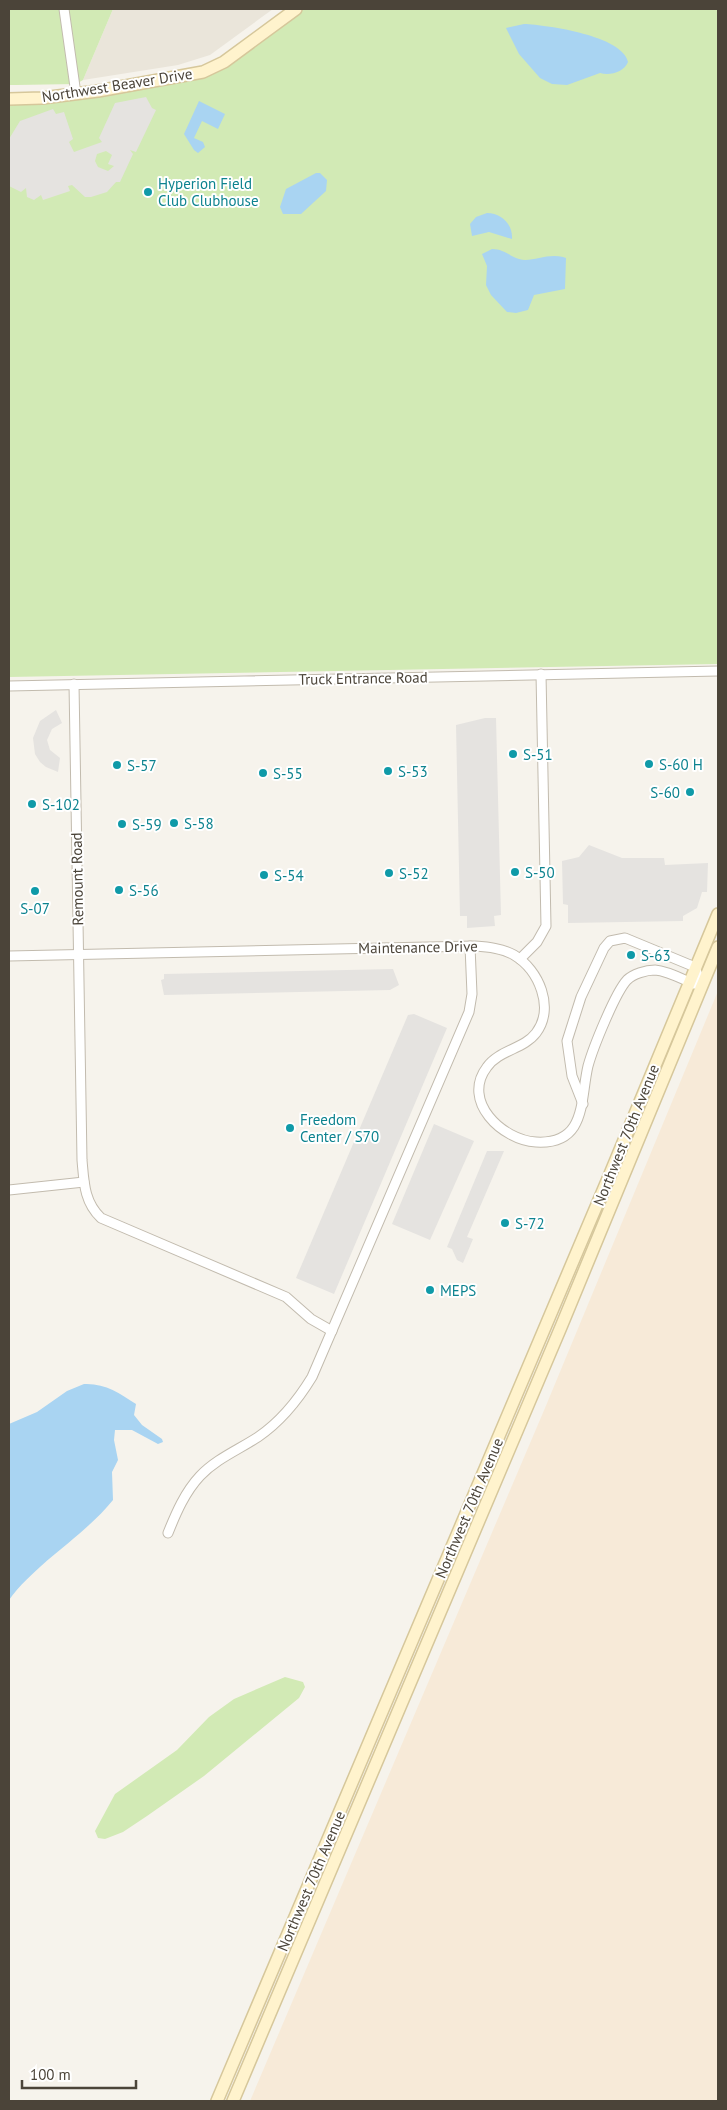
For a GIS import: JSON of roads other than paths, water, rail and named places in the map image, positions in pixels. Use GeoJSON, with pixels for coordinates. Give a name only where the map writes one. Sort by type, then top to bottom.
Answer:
{"type":"FeatureCollection","features":[{"type":"Feature","properties":{"kind":"main road","name":"Northwest Beaver Drive"},"geometry":{"type":"LineString","coordinates":[[9,99],[76,94],[203,72],[224,62],[296,9]]}},
{"type":"Feature","properties":{"kind":"main road","name":"Northwest 70th Avenue"},"geometry":{"type":"LineString","coordinates":[[218,2101],[607,1182],[718,914]]}},
{"type":"Feature","properties":{"kind":"main road","name":"Northwest 70th Avenue"},"geometry":{"type":"LineString","coordinates":[[233,2101],[561,1327],[718,947]]}},
{"type":"Feature","properties":{"kind":"street"},"geometry":{"type":"LineString","coordinates":[[64,9],[76,94]]}},
{"type":"Feature","properties":{"kind":"street","name":"Truck Entrance Road"},"geometry":{"type":"LineString","coordinates":[[9,686],[718,671]]}},
{"type":"Feature","properties":{"kind":"street"},"geometry":{"type":"LineString","coordinates":[[540,674],[546,926],[537,942],[520,959],[541,988],[546,1007],[544,1017],[535,1034],[527,1042],[495,1058],[487,1067],[482,1076],[479,1089],[485,1112],[500,1130],[526,1140],[536,1142],[558,1140],[565,1136],[579,1120],[591,1056],[620,990],[627,980],[644,971],[656,970],[702,986]]}},
{"type":"Feature","properties":{"kind":"street","name":"Remount Road"},"geometry":{"type":"LineString","coordinates":[[74,684],[84,1182],[87,1200],[92,1210],[101,1218],[286,1297],[311,1319],[332,1331]]}},
{"type":"Feature","properties":{"kind":"street"},"geometry":{"type":"LineString","coordinates":[[583,1105],[572,1076],[567,1041],[581,997],[604,948],[610,941],[626,938],[696,967],[702,986]]}},
{"type":"Feature","properties":{"kind":"street"},"geometry":{"type":"LineString","coordinates":[[168,1533],[186,1495],[200,1476],[219,1460],[268,1429],[305,1389],[332,1331],[469,1012],[472,994],[470,946]]}},
{"type":"Feature","properties":{"kind":"street","name":"Maintenance Drive"},"geometry":{"type":"LineString","coordinates":[[9,956],[470,946],[493,947],[520,959]]}},
{"type":"Feature","properties":{"kind":"street"},"geometry":{"type":"LineString","coordinates":[[9,1190],[84,1182]]}},
{"type":"Feature","properties":{"kind":"water"},"geometry":{"type":"Polygon","coordinates":[[[524,24],[566,30],[599,39],[613,45],[623,53],[628,62],[616,72],[600,73],[567,85],[552,84],[540,78],[519,54],[506,28],[524,24]]]}},
{"type":"Feature","properties":{"kind":"water"},"geometry":{"type":"Polygon","coordinates":[[[199,101],[225,114],[218,129],[202,121],[194,138],[203,142],[205,147],[198,153],[184,134],[199,101]]]}},
{"type":"Feature","properties":{"kind":"water"},"geometry":{"type":"Polygon","coordinates":[[[316,173],[320,173],[327,180],[326,191],[301,214],[283,214],[280,207],[286,189],[316,173]]]}},
{"type":"Feature","properties":{"kind":"water"},"geometry":{"type":"Polygon","coordinates":[[[487,213],[497,215],[505,220],[512,234],[512,239],[489,232],[472,236],[470,224],[476,217],[487,213]]]}},
{"type":"Feature","properties":{"kind":"water"},"geometry":{"type":"Polygon","coordinates":[[[492,249],[500,250],[515,258],[524,260],[551,256],[566,258],[565,289],[534,295],[528,310],[516,313],[507,312],[491,295],[486,285],[487,266],[482,254],[492,249]]]}},
{"type":"Feature","properties":{"kind":"water"},"geometry":{"type":"Polygon","coordinates":[[[84,1384],[105,1387],[136,1404],[134,1415],[142,1425],[162,1439],[163,1442],[158,1444],[132,1430],[115,1430],[114,1440],[118,1460],[112,1472],[113,1500],[88,1526],[32,1574],[9,1600],[9,1424],[37,1412],[67,1391],[84,1384]]]}},
{"type":"Feature","properties":{"kind":"place","name":"Hyperion Field Club Clubhouse"},"geometry":{"type":"Point","coordinates":[148,192]}},
{"type":"Feature","properties":{"kind":"place","name":"S-51"},"geometry":{"type":"Point","coordinates":[513,754]}},
{"type":"Feature","properties":{"kind":"place","name":"S-60 H"},"geometry":{"type":"Point","coordinates":[649,764]}},
{"type":"Feature","properties":{"kind":"place","name":"S-57"},"geometry":{"type":"Point","coordinates":[117,765]}},
{"type":"Feature","properties":{"kind":"place","name":"S-53"},"geometry":{"type":"Point","coordinates":[388,771]}},
{"type":"Feature","properties":{"kind":"place","name":"S-55"},"geometry":{"type":"Point","coordinates":[263,773]}},
{"type":"Feature","properties":{"kind":"place","name":"S-60"},"geometry":{"type":"Point","coordinates":[690,792]}},
{"type":"Feature","properties":{"kind":"place","name":"S-102"},"geometry":{"type":"Point","coordinates":[32,804]}},
{"type":"Feature","properties":{"kind":"place","name":"S-58"},"geometry":{"type":"Point","coordinates":[174,823]}},
{"type":"Feature","properties":{"kind":"place","name":"S-59"},"geometry":{"type":"Point","coordinates":[122,824]}},
{"type":"Feature","properties":{"kind":"place","name":"S-50"},"geometry":{"type":"Point","coordinates":[515,872]}},
{"type":"Feature","properties":{"kind":"place","name":"S-52"},"geometry":{"type":"Point","coordinates":[389,873]}},
{"type":"Feature","properties":{"kind":"place","name":"S-54"},"geometry":{"type":"Point","coordinates":[264,875]}},
{"type":"Feature","properties":{"kind":"place","name":"S-56"},"geometry":{"type":"Point","coordinates":[119,890]}},
{"type":"Feature","properties":{"kind":"place","name":"S-07"},"geometry":{"type":"Point","coordinates":[35,891]}},
{"type":"Feature","properties":{"kind":"place","name":"S-63"},"geometry":{"type":"Point","coordinates":[631,955]}},
{"type":"Feature","properties":{"kind":"place","name":"Freedom Center / S70"},"geometry":{"type":"Point","coordinates":[290,1128]}},
{"type":"Feature","properties":{"kind":"place","name":"S-72"},"geometry":{"type":"Point","coordinates":[505,1223]}},
{"type":"Feature","properties":{"kind":"place","name":"MEPS"},"geometry":{"type":"Point","coordinates":[430,1290]}}]}
